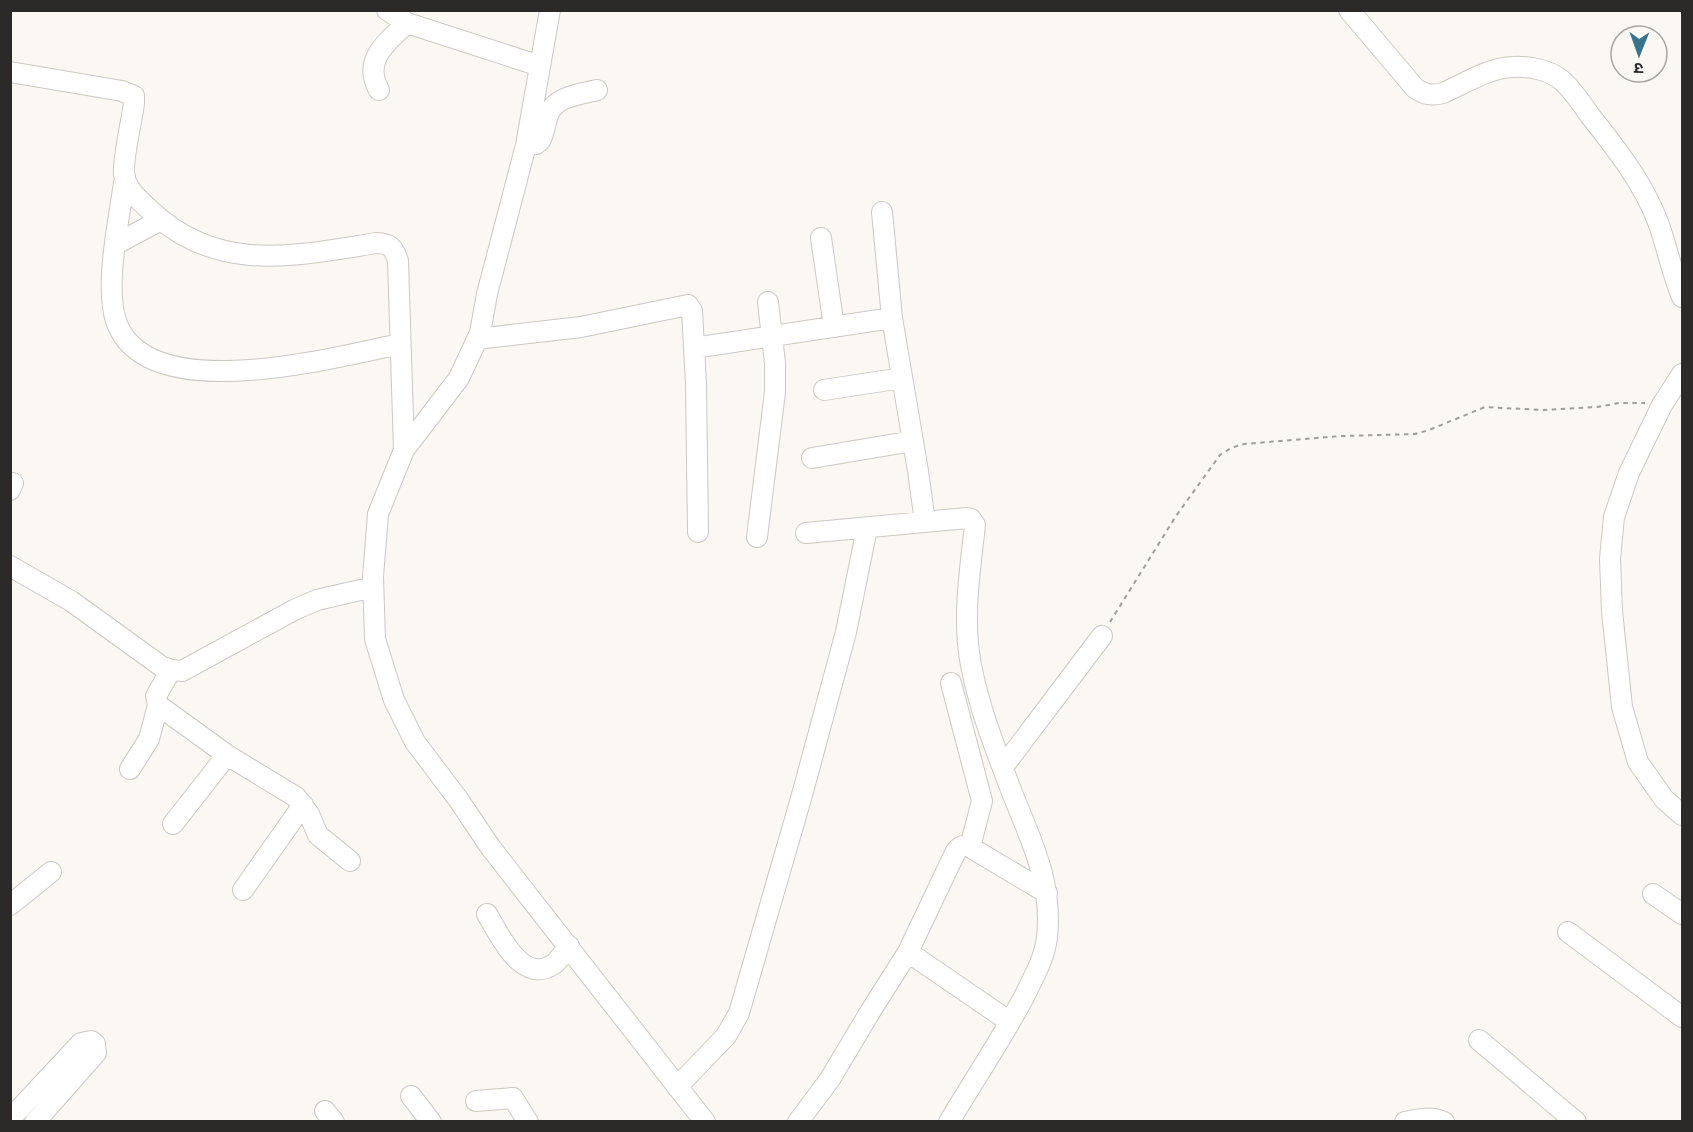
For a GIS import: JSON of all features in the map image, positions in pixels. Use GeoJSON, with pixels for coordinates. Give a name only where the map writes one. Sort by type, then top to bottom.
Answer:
{"type":"FeatureCollection","features":[{"type":"Feature","properties":{"kind":"street"},"geometry":{"type":"LineString","coordinates":[[387,10],[407,22],[540,66]]}},
{"type":"Feature","properties":{"kind":"street"},"geometry":{"type":"LineString","coordinates":[[550,10],[526,145],[477,339],[459,378],[404,450],[378,514],[373,587],[375,639],[394,700],[415,742],[491,848],[705,1122]]}},
{"type":"Feature","properties":{"kind":"street"},"geometry":{"type":"LineString","coordinates":[[1349,10],[1415,88],[1424,94],[1443,93],[1495,70],[1510,67],[1527,67],[1545,71],[1559,78],[1572,90],[1630,167],[1658,222],[1683,297]]}},
{"type":"Feature","properties":{"kind":"street"},"geometry":{"type":"LineString","coordinates":[[379,90],[373,70],[375,59],[381,48],[407,22]]}},
{"type":"Feature","properties":{"kind":"street"},"geometry":{"type":"LineString","coordinates":[[10,72],[122,91],[134,96],[135,103],[124,163],[112,299],[116,321],[126,340],[140,352],[161,363],[211,372],[251,370],[301,363],[400,344]]}},
{"type":"Feature","properties":{"kind":"street"},"geometry":{"type":"LineString","coordinates":[[526,145],[540,141],[549,112],[554,105],[562,100],[597,90]]}},
{"type":"Feature","properties":{"kind":"street"},"geometry":{"type":"LineString","coordinates":[[124,176],[140,201],[160,220],[184,236],[212,248],[246,255],[284,257],[376,243],[387,243],[394,249],[398,261],[404,450]]}},
{"type":"Feature","properties":{"kind":"street"},"geometry":{"type":"LineString","coordinates":[[882,212],[892,318],[925,522]]}},
{"type":"Feature","properties":{"kind":"street"},"geometry":{"type":"LineString","coordinates":[[116,244],[160,220]]}},
{"type":"Feature","properties":{"kind":"street"},"geometry":{"type":"LineString","coordinates":[[821,238],[834,327]]}},
{"type":"Feature","properties":{"kind":"street"},"geometry":{"type":"LineString","coordinates":[[757,537],[775,392],[776,363],[768,302]]}},
{"type":"Feature","properties":{"kind":"street"},"geometry":{"type":"LineString","coordinates":[[477,339],[580,327],[688,305],[692,311],[694,348],[698,532]]}},
{"type":"Feature","properties":{"kind":"street"},"geometry":{"type":"LineString","coordinates":[[694,348],[892,318]]}},
{"type":"Feature","properties":{"kind":"street"},"geometry":{"type":"LineString","coordinates":[[1683,374],[1662,405],[1629,473],[1614,517],[1610,559],[1612,611],[1622,707],[1638,762],[1664,799],[1683,815]]}},
{"type":"Feature","properties":{"kind":"street"},"geometry":{"type":"LineString","coordinates":[[824,390],[902,378]]}},
{"type":"Feature","properties":{"kind":"street"},"geometry":{"type":"LineString","coordinates":[[812,458],[913,441]]}},
{"type":"Feature","properties":{"kind":"street"},"geometry":{"type":"LineString","coordinates":[[806,533],[967,518],[974,521],[967,602],[967,638],[971,666],[981,704],[1003,767],[1043,871],[1047,893],[1047,938],[1041,963],[1010,1022],[949,1122]]}},
{"type":"Feature","properties":{"kind":"street"},"geometry":{"type":"LineString","coordinates":[[677,1087],[726,1036],[739,1013],[840,654],[853,602],[867,528]]}},
{"type":"Feature","properties":{"kind":"street"},"geometry":{"type":"LineString","coordinates":[[10,566],[71,601],[161,666],[182,671],[294,610],[317,600],[373,587]]}},
{"type":"Feature","properties":{"kind":"street"},"geometry":{"type":"LineString","coordinates":[[1003,767],[1102,636]]}},
{"type":"Feature","properties":{"kind":"street"},"geometry":{"type":"LineString","coordinates":[[130,769],[148,739],[158,705],[156,696],[171,670]]}},
{"type":"Feature","properties":{"kind":"street"},"geometry":{"type":"LineString","coordinates":[[951,683],[982,801],[970,847]]}},
{"type":"Feature","properties":{"kind":"street"},"geometry":{"type":"LineString","coordinates":[[158,705],[227,755],[296,797],[303,805],[318,835],[350,861]]}},
{"type":"Feature","properties":{"kind":"street"},"geometry":{"type":"LineString","coordinates":[[173,824],[227,755]]}},
{"type":"Feature","properties":{"kind":"street"},"geometry":{"type":"LineString","coordinates":[[982,801],[1011,789]]}},
{"type":"Feature","properties":{"kind":"street"},"geometry":{"type":"LineString","coordinates":[[243,890],[303,805]]}},
{"type":"Feature","properties":{"kind":"street"},"geometry":{"type":"LineString","coordinates":[[798,1122],[830,1079],[908,952],[956,851],[963,845],[970,847],[1047,893]]}},
{"type":"Feature","properties":{"kind":"street"},"geometry":{"type":"LineString","coordinates":[[10,905],[51,872]]}},
{"type":"Feature","properties":{"kind":"street"},"geometry":{"type":"LineString","coordinates":[[1653,894],[1683,914]]}},
{"type":"Feature","properties":{"kind":"street"},"geometry":{"type":"LineString","coordinates":[[487,914],[515,958],[532,968],[543,969],[555,964],[569,946]]}},
{"type":"Feature","properties":{"kind":"street"},"geometry":{"type":"LineString","coordinates":[[1568,932],[1683,1017]]}},
{"type":"Feature","properties":{"kind":"street"},"geometry":{"type":"LineString","coordinates":[[908,952],[1010,1022]]}},
{"type":"Feature","properties":{"kind":"street"},"geometry":{"type":"LineString","coordinates":[[1479,1040],[1576,1122]]}},
{"type":"Feature","properties":{"kind":"street"},"geometry":{"type":"LineString","coordinates":[[10,1119],[81,1043],[91,1041],[95,1044],[96,1053],[35,1122]]}},
{"type":"Feature","properties":{"kind":"street"},"geometry":{"type":"LineString","coordinates":[[411,1096],[431,1122]]}},
{"type":"Feature","properties":{"kind":"street"},"geometry":{"type":"LineString","coordinates":[[476,1101],[513,1098],[528,1122]]}},
{"type":"Feature","properties":{"kind":"street"},"geometry":{"type":"LineString","coordinates":[[1405,1122],[1436,1118],[1444,1122]]}},
{"type":"Feature","properties":{"kind":"path"},"geometry":{"type":"LineString","coordinates":[[1102,636],[1176,516],[1220,455],[1231,448],[1244,444],[1341,436],[1415,434],[1485,407],[1542,410],[1631,403],[1662,405]]}}]}
